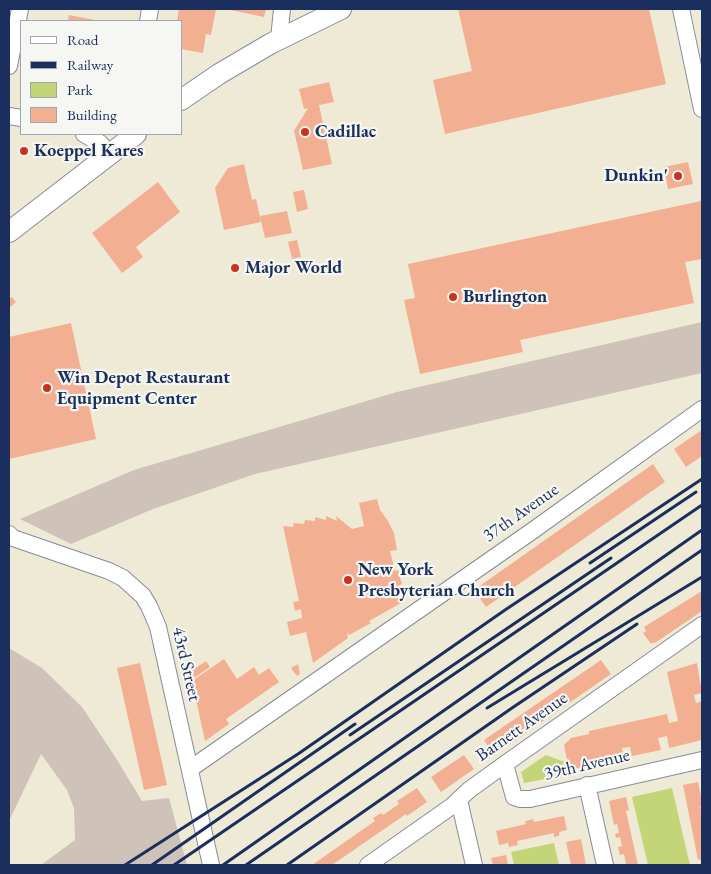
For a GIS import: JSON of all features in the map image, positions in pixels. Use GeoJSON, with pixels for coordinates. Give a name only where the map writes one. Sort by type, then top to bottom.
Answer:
{"type":"FeatureCollection","features":[{"type":"Feature","properties":{"kind":"main road"},"geometry":{"type":"LineString","coordinates":[[182,99],[279,39],[341,9]]}},
{"type":"Feature","properties":{"kind":"main road"},"geometry":{"type":"LineString","coordinates":[[9,232],[135,135]]}},
{"type":"Feature","properties":{"kind":"street"},"geometry":{"type":"LineString","coordinates":[[9,66],[20,9]]}},
{"type":"Feature","properties":{"kind":"street"},"geometry":{"type":"LineString","coordinates":[[279,39],[282,9]]}},
{"type":"Feature","properties":{"kind":"street"},"geometry":{"type":"LineString","coordinates":[[680,9],[702,109]]}},
{"type":"Feature","properties":{"kind":"street"},"geometry":{"type":"LineString","coordinates":[[86,135],[100,143],[109,154]]}},
{"type":"Feature","properties":{"kind":"street","name":"37th Avenue"},"geometry":{"type":"LineString","coordinates":[[190,769],[535,529],[702,409]]}},
{"type":"Feature","properties":{"kind":"street","name":"43rd Street"},"geometry":{"type":"LineString","coordinates":[[9,534],[13,538],[109,571],[131,584],[149,606],[158,627],[211,865]]}},
{"type":"Feature","properties":{"kind":"street","name":"Barnett Avenue"},"geometry":{"type":"LineString","coordinates":[[368,865],[417,832],[459,800],[468,790],[702,625]]}},
{"type":"Feature","properties":{"kind":"street","name":"39th Avenue"},"geometry":{"type":"LineString","coordinates":[[505,764],[514,797],[530,799],[702,760]]}},
{"type":"Feature","properties":{"kind":"street"},"geometry":{"type":"LineString","coordinates":[[587,785],[605,865]]}},
{"type":"Feature","properties":{"kind":"street"},"geometry":{"type":"LineString","coordinates":[[459,800],[474,865]]}},
{"type":"Feature","properties":{"kind":"shaded area"},"geometry":{"type":"Polygon","coordinates":[[[702,322],[702,373],[255,474],[153,509],[71,544],[20,519],[134,470],[397,392],[702,322]]]}},
{"type":"Feature","properties":{"kind":"shaded area"},"geometry":{"type":"Polygon","coordinates":[[[9,648],[42,668],[82,707],[142,801],[169,798],[187,865],[41,865],[75,840],[74,808],[67,790],[41,754],[9,821],[9,648]]]}},
{"type":"Feature","properties":{"kind":"green space"},"geometry":{"type":"Polygon","coordinates":[[[546,755],[562,761],[567,760],[569,766],[562,776],[524,783],[521,772],[546,755]]]}},
{"type":"Feature","properties":{"kind":"green space"},"geometry":{"type":"Polygon","coordinates":[[[672,788],[690,865],[648,865],[632,797],[672,788]]]}},
{"type":"Feature","properties":{"kind":"green space"},"geometry":{"type":"Polygon","coordinates":[[[554,843],[559,865],[514,865],[511,852],[554,843]]]}},
{"type":"Feature","properties":{"kind":"building"},"geometry":{"type":"Polygon","coordinates":[[[179,9],[216,9],[211,35],[206,34],[203,53],[182,49],[182,20],[177,20],[179,9]]]}},
{"type":"Feature","properties":{"kind":"building"},"geometry":{"type":"Polygon","coordinates":[[[226,9],[266,9],[264,17],[226,9]]]}},
{"type":"Feature","properties":{"kind":"building"},"geometry":{"type":"Polygon","coordinates":[[[458,9],[649,9],[666,84],[445,134],[433,80],[472,71],[458,9]]]}},
{"type":"Feature","properties":{"kind":"building"},"geometry":{"type":"Polygon","coordinates":[[[69,15],[95,20],[68,20],[69,15]]]}},
{"type":"Feature","properties":{"kind":"building"},"geometry":{"type":"Polygon","coordinates":[[[329,82],[334,102],[319,105],[332,164],[303,170],[294,131],[308,108],[304,109],[299,89],[329,82]]]}},
{"type":"Feature","properties":{"kind":"building","name":"Dunkin'"},"geometry":{"type":"Polygon","coordinates":[[[688,162],[693,184],[668,189],[664,167],[688,162]]]}},
{"type":"Feature","properties":{"kind":"building"},"geometry":{"type":"Polygon","coordinates":[[[244,164],[252,200],[256,199],[261,222],[224,230],[215,188],[228,168],[244,164]]]}},
{"type":"Feature","properties":{"kind":"building"},"geometry":{"type":"Polygon","coordinates":[[[158,182],[180,212],[136,247],[143,257],[122,273],[92,233],[158,182]]]}},
{"type":"Feature","properties":{"kind":"building"},"geometry":{"type":"Polygon","coordinates":[[[304,190],[308,209],[297,212],[293,192],[304,190]]]}},
{"type":"Feature","properties":{"kind":"building"},"geometry":{"type":"Polygon","coordinates":[[[701,201],[702,259],[685,262],[694,303],[520,340],[523,352],[420,374],[404,300],[415,298],[408,264],[701,201]]]}},
{"type":"Feature","properties":{"kind":"building"},"geometry":{"type":"Polygon","coordinates":[[[287,211],[292,233],[265,238],[260,216],[287,211]]]}},
{"type":"Feature","properties":{"kind":"building"},"geometry":{"type":"Polygon","coordinates":[[[297,240],[301,257],[292,259],[288,242],[297,240]]]}},
{"type":"Feature","properties":{"kind":"building"},"geometry":{"type":"Polygon","coordinates":[[[12,297],[16,302],[9,308],[9,299],[12,297]]]}},
{"type":"Feature","properties":{"kind":"building","name":"Win Depot Restaurant Equipment Center"},"geometry":{"type":"Polygon","coordinates":[[[71,323],[96,439],[9,459],[9,337],[71,323]]]}},
{"type":"Feature","properties":{"kind":"building"},"geometry":{"type":"Polygon","coordinates":[[[702,430],[702,456],[686,467],[674,449],[702,430]]]}},
{"type":"Feature","properties":{"kind":"building"},"geometry":{"type":"Polygon","coordinates":[[[653,464],[665,482],[486,607],[474,590],[653,464]]]}},
{"type":"Feature","properties":{"kind":"building","name":"New York Presbyterian Church"},"geometry":{"type":"Polygon","coordinates":[[[377,499],[380,510],[394,533],[397,550],[390,551],[395,571],[398,570],[402,584],[398,586],[401,603],[369,621],[371,623],[351,634],[349,635],[347,632],[348,638],[313,663],[306,632],[290,636],[287,622],[302,618],[301,609],[295,611],[293,602],[299,601],[283,526],[293,527],[294,523],[304,524],[305,520],[315,521],[315,517],[326,520],[326,516],[337,521],[336,516],[352,529],[364,526],[359,503],[377,499]]]}},
{"type":"Feature","properties":{"kind":"building"},"geometry":{"type":"Polygon","coordinates":[[[702,591],[702,611],[651,644],[643,633],[646,631],[644,627],[702,591]]]}},
{"type":"Feature","properties":{"kind":"building"},"geometry":{"type":"Polygon","coordinates":[[[224,659],[237,679],[254,667],[259,675],[269,668],[279,682],[226,719],[229,724],[205,741],[192,681],[224,659]]]}},
{"type":"Feature","properties":{"kind":"building"},"geometry":{"type":"Polygon","coordinates":[[[601,660],[611,674],[494,755],[484,740],[601,660]]]}},
{"type":"Feature","properties":{"kind":"building"},"geometry":{"type":"Polygon","coordinates":[[[206,661],[210,667],[194,678],[190,672],[206,661]]]}},
{"type":"Feature","properties":{"kind":"building"},"geometry":{"type":"Polygon","coordinates":[[[140,663],[167,785],[144,790],[117,668],[140,663]]]}},
{"type":"Feature","properties":{"kind":"building"},"geometry":{"type":"Polygon","coordinates":[[[697,663],[702,693],[694,695],[696,703],[702,701],[702,740],[669,748],[667,736],[658,738],[661,750],[632,756],[630,747],[622,748],[624,758],[569,770],[564,745],[571,738],[589,734],[589,731],[667,714],[669,723],[678,721],[667,672],[697,663]]]}},
{"type":"Feature","properties":{"kind":"building"},"geometry":{"type":"Polygon","coordinates":[[[298,664],[300,674],[297,676],[291,668],[298,664]]]}},
{"type":"Feature","properties":{"kind":"building"},"geometry":{"type":"Polygon","coordinates":[[[464,755],[474,769],[441,792],[431,777],[464,755]]]}},
{"type":"Feature","properties":{"kind":"building"},"geometry":{"type":"Polygon","coordinates":[[[698,782],[702,801],[702,806],[700,806],[702,815],[702,865],[700,859],[698,860],[683,785],[698,782]]]}},
{"type":"Feature","properties":{"kind":"building"},"geometry":{"type":"Polygon","coordinates":[[[417,788],[427,802],[407,816],[406,814],[332,865],[312,865],[375,821],[373,818],[381,813],[383,815],[399,804],[397,801],[417,788]]]}},
{"type":"Feature","properties":{"kind":"building"},"geometry":{"type":"Polygon","coordinates":[[[626,797],[629,810],[626,811],[638,865],[626,865],[624,854],[620,855],[618,847],[622,846],[620,837],[616,838],[615,834],[619,833],[617,824],[614,825],[609,801],[626,797]]]}},
{"type":"Feature","properties":{"kind":"building"},"geometry":{"type":"Polygon","coordinates":[[[564,816],[567,830],[559,832],[559,836],[554,837],[554,833],[517,841],[518,845],[509,847],[508,843],[499,845],[496,831],[526,824],[525,821],[533,819],[534,822],[564,816]]]}},
{"type":"Feature","properties":{"kind":"building"},"geometry":{"type":"Polygon","coordinates":[[[581,839],[586,865],[571,865],[566,842],[581,839]]]}},
{"type":"Feature","properties":{"kind":"building"},"geometry":{"type":"Polygon","coordinates":[[[506,855],[508,865],[493,865],[491,858],[506,855]]]}},
{"type":"Feature","properties":{"kind":"railway"},"geometry":{"type":"LineString","coordinates":[[125,865],[298,754],[505,610],[702,479]]}},
{"type":"Feature","properties":{"kind":"railway"},"geometry":{"type":"LineString","coordinates":[[590,563],[696,492]]}},
{"type":"Feature","properties":{"kind":"railway"},"geometry":{"type":"LineString","coordinates":[[174,865],[702,505]]}},
{"type":"Feature","properties":{"kind":"railway"},"geometry":{"type":"LineString","coordinates":[[223,865],[702,530]]}},
{"type":"Feature","properties":{"kind":"railway"},"geometry":{"type":"LineString","coordinates":[[246,865],[702,550]]}},
{"type":"Feature","properties":{"kind":"railway"},"geometry":{"type":"LineString","coordinates":[[350,735],[611,558]]}},
{"type":"Feature","properties":{"kind":"railway"},"geometry":{"type":"LineString","coordinates":[[487,708],[702,577]]}},
{"type":"Feature","properties":{"kind":"railway"},"geometry":{"type":"LineString","coordinates":[[287,865],[512,708],[637,624]]}},
{"type":"Feature","properties":{"kind":"railway"},"geometry":{"type":"LineString","coordinates":[[152,865],[355,724]]}},
{"type":"Feature","properties":{"kind":"place","name":"Cadillac"},"geometry":{"type":"Point","coordinates":[305,132]}},
{"type":"Feature","properties":{"kind":"place","name":"Koeppel Kares"},"geometry":{"type":"Point","coordinates":[24,151]}},
{"type":"Feature","properties":{"kind":"place","name":"Dunkin'"},"geometry":{"type":"Point","coordinates":[678,176]}},
{"type":"Feature","properties":{"kind":"place","name":"Major World"},"geometry":{"type":"Point","coordinates":[235,268]}},
{"type":"Feature","properties":{"kind":"place","name":"Burlington"},"geometry":{"type":"Point","coordinates":[453,297]}},
{"type":"Feature","properties":{"kind":"place","name":"Win Depot Restaurant Equipment Center"},"geometry":{"type":"Point","coordinates":[47,388]}},
{"type":"Feature","properties":{"kind":"place","name":"New York Presbyterian Church"},"geometry":{"type":"Point","coordinates":[348,580]}}]}
